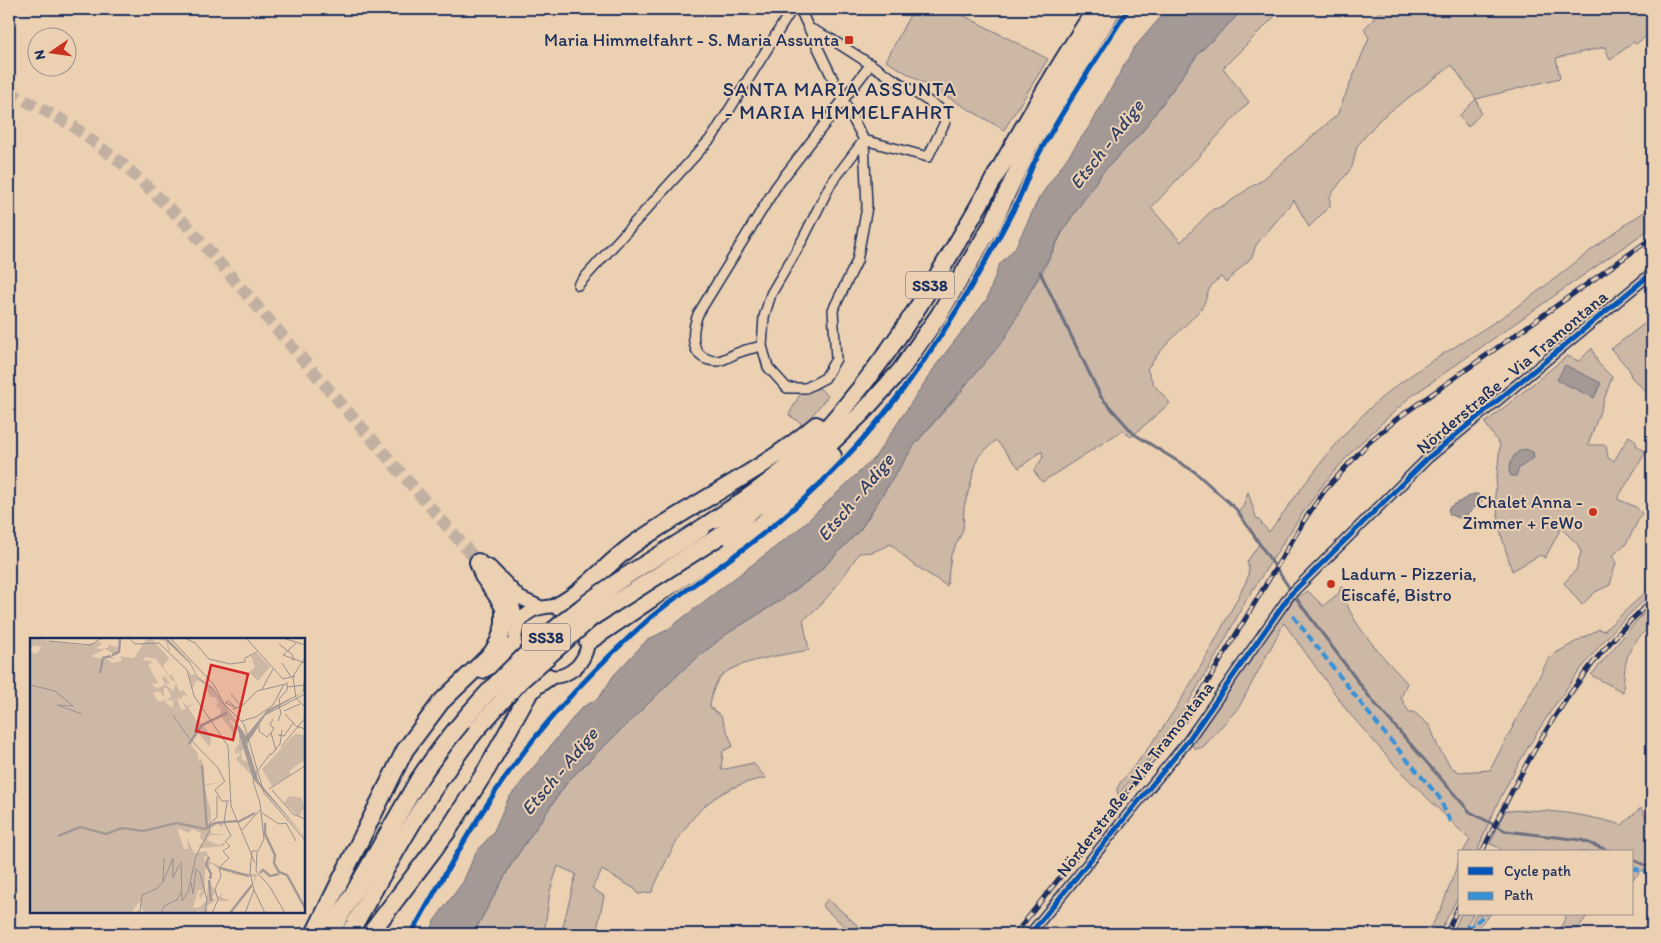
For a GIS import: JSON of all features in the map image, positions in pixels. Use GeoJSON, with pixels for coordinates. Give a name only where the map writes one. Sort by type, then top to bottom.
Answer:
{"type":"FeatureCollection","features":[{"type":"Feature","properties":{"kind":"highway","name":"SS38"},"geometry":{"type":"LineString","coordinates":[[330,934],[419,779],[478,704],[541,641],[582,607],[770,481],[804,451],[840,411],[876,366],[917,308],[1073,43],[1096,9]]}},
{"type":"Feature","properties":{"kind":"highway","name":"SS38"},"geometry":{"type":"LineString","coordinates":[[348,934],[425,800],[452,761],[520,681],[591,618],[720,536],[804,469],[862,413],[900,371],[939,315],[993,223],[1028,148],[1084,52],[1112,9]]}},
{"type":"Feature","properties":{"kind":"highway"},"geometry":{"type":"LineString","coordinates":[[557,606],[569,600],[609,562],[634,544],[762,467],[820,422],[840,411]]}},
{"type":"Feature","properties":{"kind":"highway"},"geometry":{"type":"LineString","coordinates":[[588,642],[763,523],[850,438],[862,413]]}},
{"type":"Feature","properties":{"kind":"highway"},"geometry":{"type":"LineString","coordinates":[[314,934],[402,756],[441,702],[492,653],[499,641],[504,625],[504,608],[483,576],[478,562]]}},
{"type":"Feature","properties":{"kind":"highway"},"geometry":{"type":"LineString","coordinates":[[458,684],[502,660],[514,645]]}},
{"type":"Feature","properties":{"kind":"highway"},"geometry":{"type":"LineString","coordinates":[[370,934],[437,845],[487,769],[528,695],[542,675]]}},
{"type":"Feature","properties":{"kind":"highway"},"geometry":{"type":"LineString","coordinates":[[378,934],[434,860],[437,845]]}},
{"type":"Feature","properties":{"kind":"main road"},"geometry":{"type":"LineString","coordinates":[[478,562],[490,567],[520,598],[538,606],[557,606]]}},
{"type":"Feature","properties":{"kind":"main road"},"geometry":{"type":"LineString","coordinates":[[478,562],[512,601],[518,626]]}},
{"type":"Feature","properties":{"kind":"main road"},"geometry":{"type":"LineString","coordinates":[[514,645],[518,626],[525,615],[538,606]]}},
{"type":"Feature","properties":{"kind":"main road"},"geometry":{"type":"LineString","coordinates":[[542,675],[562,676],[576,668],[584,658],[588,642]]}},
{"type":"Feature","properties":{"kind":"street"},"geometry":{"type":"LineString","coordinates":[[578,285],[713,136],[792,9]]}},
{"type":"Feature","properties":{"kind":"street"},"geometry":{"type":"LineString","coordinates":[[800,9],[842,99],[864,140],[867,207],[857,261],[833,310],[836,359],[825,378],[806,388],[787,388],[768,367],[762,346],[764,317],[771,294],[803,239],[830,185],[864,140]]}},
{"type":"Feature","properties":{"kind":"street"},"geometry":{"type":"LineString","coordinates":[[809,28],[831,39],[942,110],[944,122],[928,157],[864,140]]}},
{"type":"Feature","properties":{"kind":"street"},"geometry":{"type":"LineString","coordinates":[[762,346],[740,352],[719,361],[704,357],[693,343],[693,329],[698,314],[776,187],[842,99],[871,64]]}},
{"type":"Feature","properties":{"kind":"street","name":"Nörderstraße - Via Tramontana"},"geometry":{"type":"LineString","coordinates":[[1030,934],[1187,742],[1290,595],[1428,458],[1652,273]]}},
{"type":"Feature","properties":{"kind":"shaded area"},"geometry":{"type":"Polygon","coordinates":[[[913,9],[951,9],[1048,59],[1004,130],[886,61],[913,9]]]}},
{"type":"Feature","properties":{"kind":"shaded area"},"geometry":{"type":"Polygon","coordinates":[[[1244,9],[1282,9],[1223,68],[1249,102],[1151,208],[1181,242],[1213,209],[1230,202],[1261,181],[1337,115],[1369,38],[1364,29],[1383,9],[1652,9],[1652,14],[1647,21],[1652,25],[1646,31],[1649,34],[1636,44],[1634,42],[1610,60],[1605,47],[1556,58],[1560,78],[1476,99],[1452,65],[1380,119],[1357,146],[1352,167],[1330,196],[1330,206],[1309,227],[1294,200],[1256,245],[1252,257],[1226,282],[1221,277],[1215,281],[1199,311],[1165,346],[1147,369],[1154,385],[1170,403],[1131,437],[1123,430],[1042,482],[1034,471],[1043,457],[1042,451],[1019,468],[996,440],[978,457],[964,507],[963,530],[951,555],[947,586],[910,562],[891,544],[873,552],[859,553],[827,598],[803,620],[809,650],[744,664],[722,675],[714,688],[710,707],[721,716],[733,746],[723,751],[721,770],[753,763],[766,778],[723,792],[693,818],[671,852],[652,892],[638,894],[635,889],[602,870],[592,888],[604,896],[596,934],[561,934],[576,874],[558,866],[550,891],[544,934],[473,934],[512,863],[568,781],[685,668],[725,635],[778,602],[816,575],[860,530],[915,444],[962,391],[1041,275],[1065,227],[1102,173],[1141,133],[1199,53],[1244,9]]]}},
{"type":"Feature","properties":{"kind":"shaded area"},"geometry":{"type":"Polygon","coordinates":[[[1476,99],[1481,113],[1468,127],[1459,116],[1476,99]]]}},
{"type":"Feature","properties":{"kind":"shaded area"},"geometry":{"type":"Polygon","coordinates":[[[1652,207],[1652,227],[1409,398],[1354,449],[1325,482],[1304,511],[1246,600],[1219,651],[1185,708],[1154,751],[1118,795],[1117,789],[1120,783],[1157,736],[1190,686],[1247,580],[1249,569],[1247,562],[1259,544],[1238,512],[1243,507],[1248,492],[1256,517],[1269,532],[1343,436],[1377,402],[1427,364],[1509,312],[1619,229],[1652,207]]]}},
{"type":"Feature","properties":{"kind":"shaded area"},"geometry":{"type":"Polygon","coordinates":[[[1652,318],[1652,397],[1631,377],[1629,369],[1611,349],[1652,318]]]}},
{"type":"Feature","properties":{"kind":"shaded area"},"geometry":{"type":"Polygon","coordinates":[[[1592,348],[1598,363],[1612,377],[1588,445],[1606,445],[1608,458],[1614,461],[1629,436],[1635,440],[1637,446],[1646,452],[1617,499],[1636,507],[1642,513],[1626,544],[1612,556],[1616,562],[1610,585],[1595,592],[1582,605],[1564,583],[1576,570],[1581,552],[1578,545],[1561,528],[1545,558],[1540,555],[1512,571],[1501,534],[1495,495],[1500,445],[1485,423],[1567,356],[1579,361],[1592,348]]]}},
{"type":"Feature","properties":{"kind":"shaded area"},"geometry":{"type":"Polygon","coordinates":[[[819,388],[828,396],[804,425],[789,415],[800,394],[819,388]]]}},
{"type":"Feature","properties":{"kind":"shaded area"},"geometry":{"type":"Polygon","coordinates":[[[1652,586],[1652,594],[1626,617],[1600,646],[1574,678],[1550,713],[1527,748],[1507,784],[1478,850],[1464,850],[1470,840],[1400,771],[1349,713],[1284,623],[1239,707],[1203,747],[1196,749],[1190,744],[1292,601],[1308,591],[1323,606],[1339,593],[1341,587],[1345,589],[1350,612],[1358,625],[1407,683],[1401,698],[1409,712],[1414,712],[1430,726],[1438,747],[1451,767],[1459,772],[1490,770],[1548,660],[1554,654],[1599,629],[1604,631],[1652,586]]]}},
{"type":"Feature","properties":{"kind":"shaded area"},"geometry":{"type":"Polygon","coordinates":[[[1652,608],[1652,624],[1637,640],[1628,654],[1623,692],[1591,675],[1640,617],[1652,608]]]}},
{"type":"Feature","properties":{"kind":"shaded area"},"geometry":{"type":"Polygon","coordinates":[[[1641,808],[1652,830],[1652,873],[1642,870],[1634,878],[1634,850],[1501,850],[1490,844],[1505,811],[1535,810],[1564,813],[1622,825],[1641,808]]]}},
{"type":"Feature","properties":{"kind":"shaded area"},"geometry":{"type":"Polygon","coordinates":[[[1458,863],[1458,897],[1439,934],[1427,934],[1441,909],[1458,863]]]}},
{"type":"Feature","properties":{"kind":"shaded area"},"geometry":{"type":"Polygon","coordinates":[[[828,899],[867,934],[853,934],[822,906],[828,899]]]}},
{"type":"Feature","properties":{"kind":"shaded area"},"geometry":{"type":"Polygon","coordinates":[[[1460,916],[1472,916],[1466,926],[1470,927],[1474,925],[1472,922],[1475,916],[1489,916],[1471,934],[1452,934],[1460,916]]]}},
{"type":"Feature","properties":{"kind":"shaded area"},"geometry":{"type":"Polygon","coordinates":[[[1566,916],[1587,916],[1573,934],[1558,934],[1566,916]]]}},
{"type":"Feature","properties":{"kind":"water","name":"Etsch - Adige"},"geometry":{"type":"Polygon","coordinates":[[[1172,9],[1244,9],[1199,53],[1141,133],[1102,173],[1065,227],[1004,340],[915,444],[860,530],[816,575],[778,602],[725,635],[685,668],[568,781],[512,863],[473,934],[431,934],[434,921],[463,882],[476,852],[493,833],[508,799],[581,708],[599,698],[614,675],[647,640],[667,630],[800,528],[875,457],[937,364],[987,299],[999,265],[1015,248],[1039,198],[1091,124],[1134,48],[1159,19],[1172,9]]]}},
{"type":"Feature","properties":{"kind":"water"},"geometry":{"type":"Polygon","coordinates":[[[1565,365],[1601,383],[1594,398],[1557,380],[1565,365]]]}},
{"type":"Feature","properties":{"kind":"water"},"geometry":{"type":"Polygon","coordinates":[[[1525,449],[1533,452],[1534,458],[1519,468],[1516,476],[1511,476],[1509,472],[1513,457],[1525,449]]]}},
{"type":"Feature","properties":{"kind":"water"},"geometry":{"type":"Polygon","coordinates":[[[1473,494],[1478,494],[1482,501],[1462,519],[1450,515],[1448,509],[1450,507],[1473,494]]]}},
{"type":"Feature","properties":{"kind":"waterway"},"geometry":{"type":"LineString","coordinates":[[1040,272],[1101,397],[1134,434],[1195,472],[1236,509],[1301,605],[1371,699],[1470,812],[1506,831],[1581,840],[1607,850]]}},
{"type":"Feature","properties":{"kind":"waterway"},"geometry":{"type":"LineString","coordinates":[[1634,860],[1652,869]]}},
{"type":"Feature","properties":{"kind":"tunnel"},"geometry":{"type":"LineString","coordinates":[[9,92],[70,124],[124,165],[185,223],[478,562]]}},
{"type":"Feature","properties":{"kind":"railway"},"geometry":{"type":"LineString","coordinates":[[1015,934],[1186,718],[1305,519],[1325,490],[1367,444],[1398,418],[1652,238]]}},
{"type":"Feature","properties":{"kind":"railway"},"geometry":{"type":"LineString","coordinates":[[1483,850],[1534,751],[1576,685],[1625,627],[1652,601]]}},
{"type":"Feature","properties":{"kind":"railway"},"geometry":{"type":"LineString","coordinates":[[1446,934],[1458,907]]}},
{"type":"Feature","properties":{"kind":"marked path"},"geometry":{"type":"LineString","coordinates":[[1293,616],[1381,729],[1439,797],[1451,824]]}},
{"type":"Feature","properties":{"kind":"marked path"},"geometry":{"type":"LineString","coordinates":[[1634,868],[1652,873]]}},
{"type":"Feature","properties":{"kind":"marked path"},"geometry":{"type":"LineString","coordinates":[[1466,926],[1470,927],[1484,916]]}},
{"type":"Feature","properties":{"kind":"cycle path"},"geometry":{"type":"LineString","coordinates":[[411,934],[462,844],[490,800],[520,757],[565,702],[615,650],[650,618],[755,540],[810,494],[859,443],[904,388],[945,329],[982,268],[1016,205],[1032,166],[1046,141],[1128,9]]}},
{"type":"Feature","properties":{"kind":"cycle path"},"geometry":{"type":"LineString","coordinates":[[1030,934],[1187,742],[1290,595],[1428,458],[1652,273]]}},
{"type":"Feature","properties":{"kind":"place","name":"Maria Himmelfahrt - S. Maria Assunta"},"geometry":{"type":"Point","coordinates":[849,40]}},
{"type":"Feature","properties":{"kind":"place","name":"Chalet Anna - Zimmer + FeWo"},"geometry":{"type":"Point","coordinates":[1593,512]}},
{"type":"Feature","properties":{"kind":"place","name":"Ladurn - Pizzeria, Eiscafé, Bistro"},"geometry":{"type":"Point","coordinates":[1331,584]}},
{"type":"Feature","properties":{"kind":"district","name":"SANTA MARIA ASSUNTA - MARIA HIMMELFAHRT"},"geometry":{"type":"Point","coordinates":[840,100]}}]}
